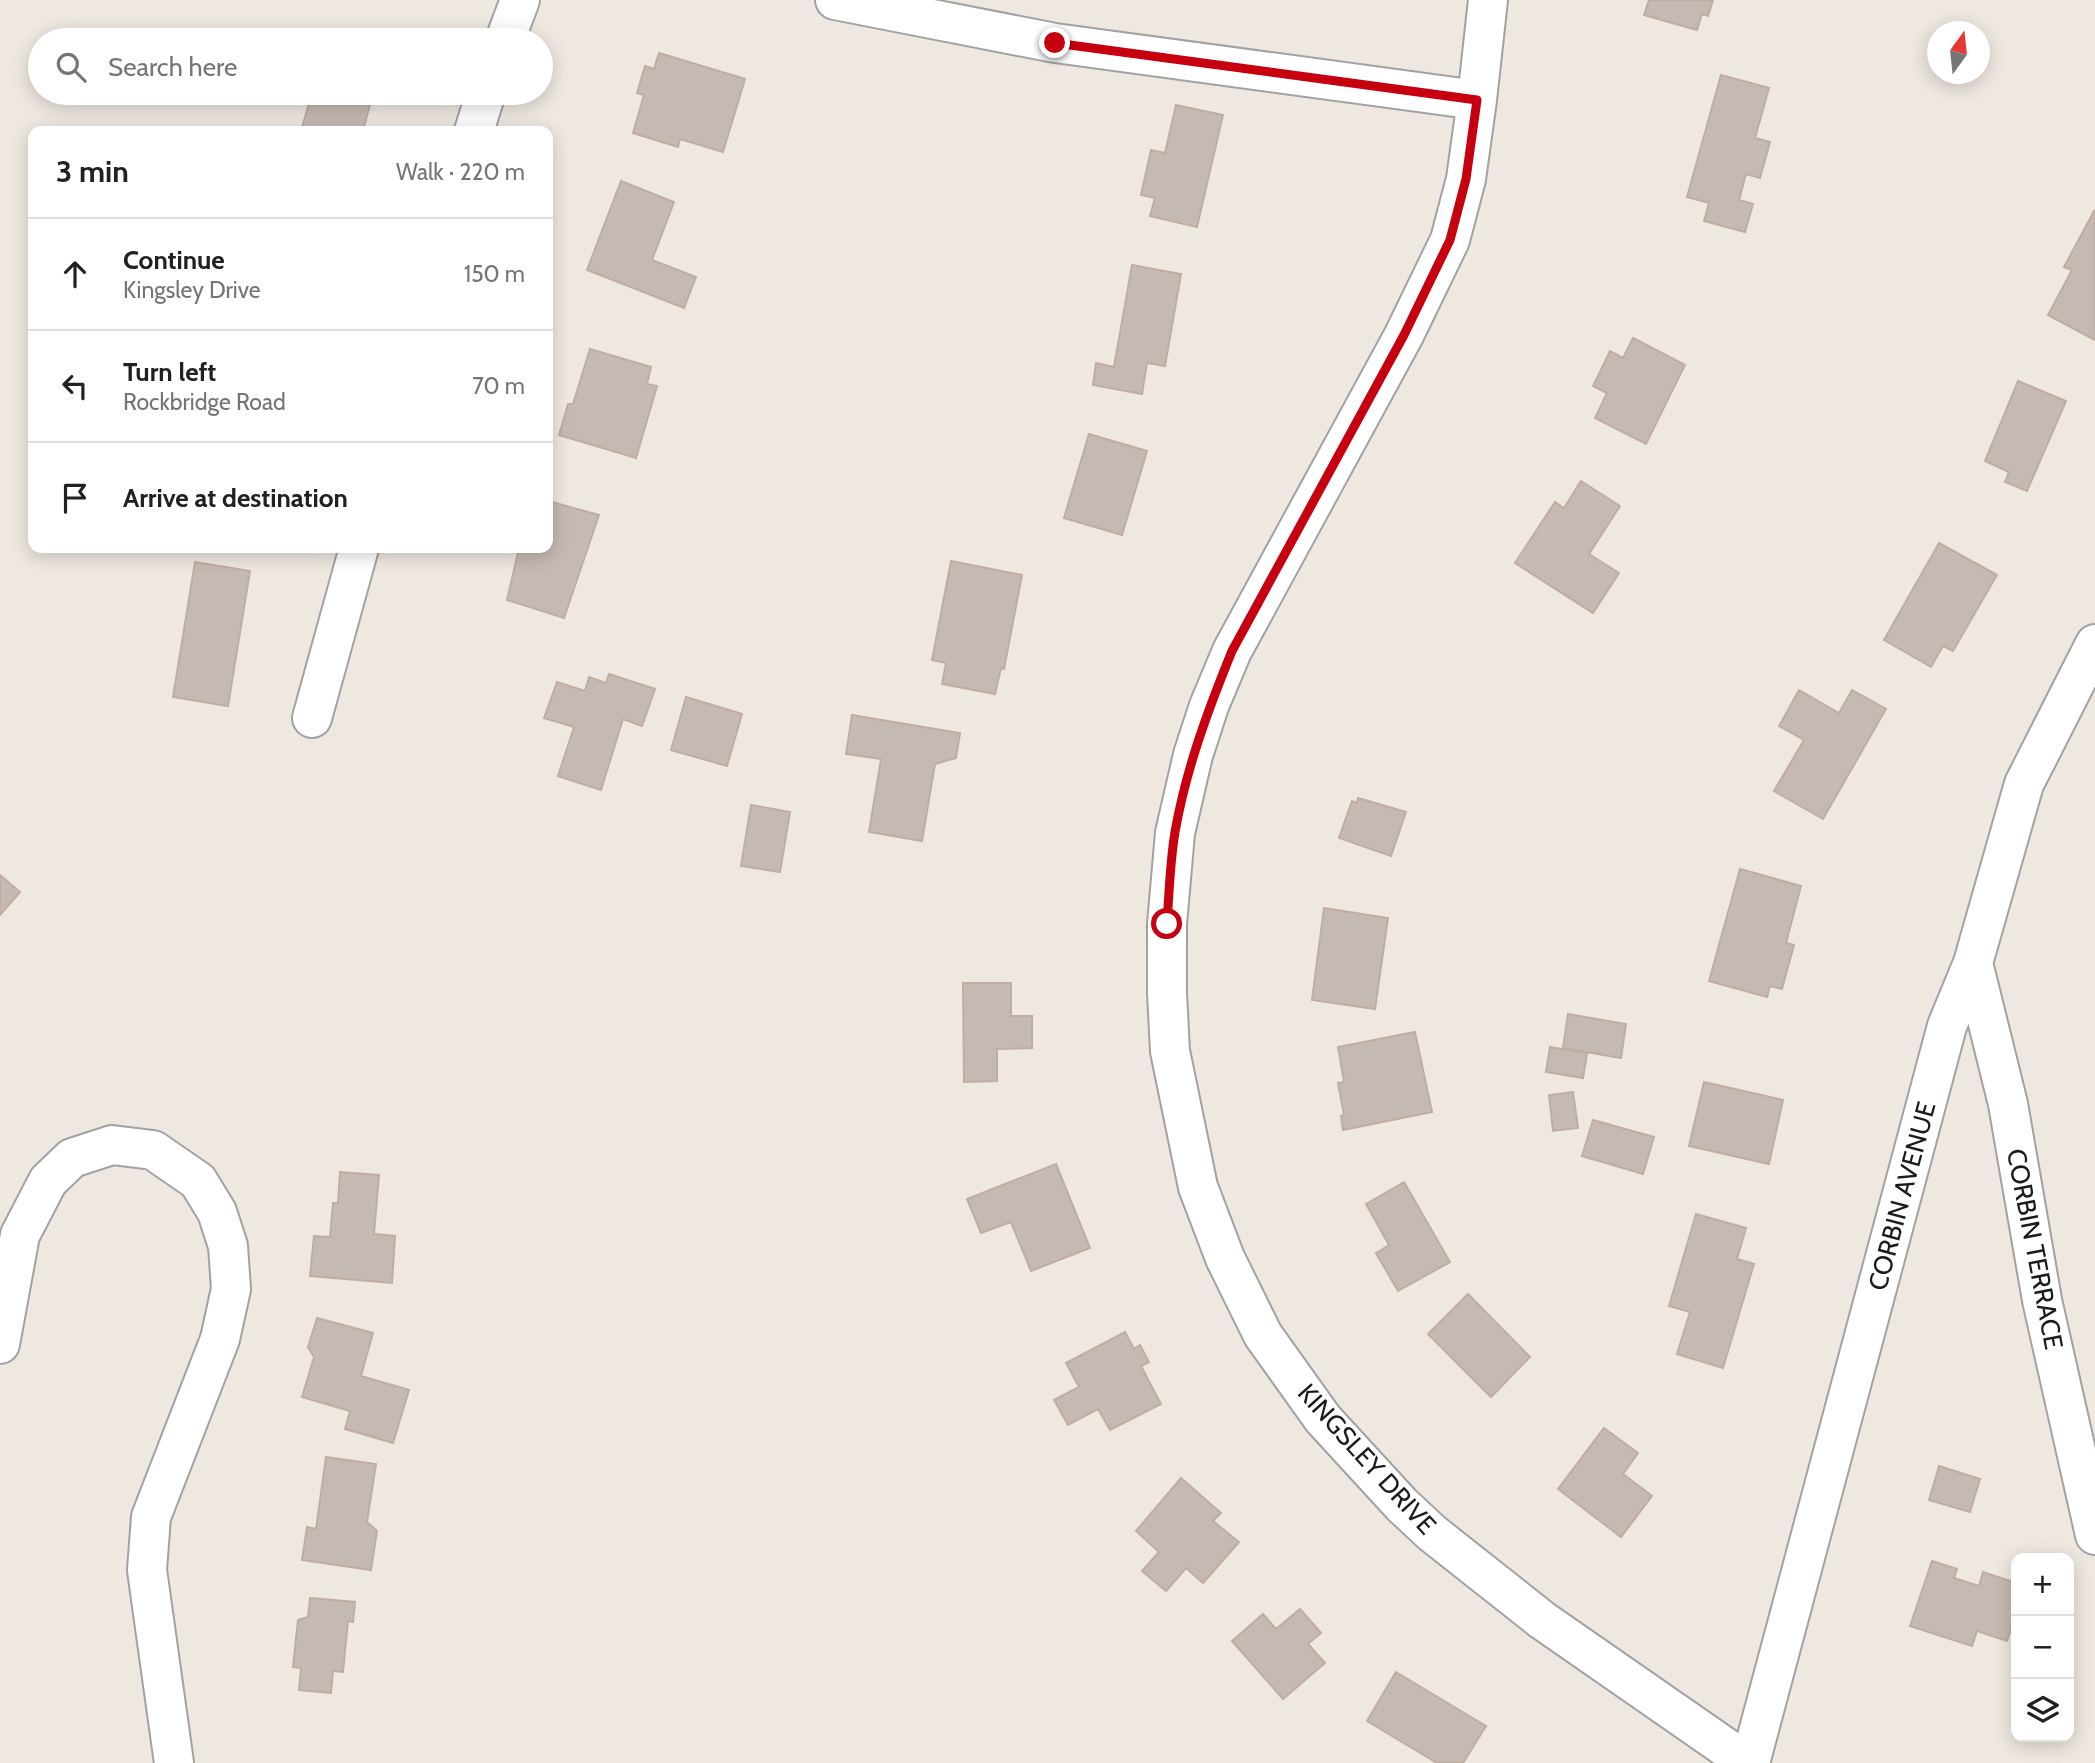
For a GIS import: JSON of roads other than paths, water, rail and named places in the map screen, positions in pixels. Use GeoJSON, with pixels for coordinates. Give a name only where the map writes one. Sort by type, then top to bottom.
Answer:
{"type":"FeatureCollection","features":[{"type":"Feature","properties":{"kind":"street"},"geometry":{"type":"LineString","coordinates":[[510,28],[520,0]]}},
{"type":"Feature","properties":{"kind":"street"},"geometry":{"type":"LineString","coordinates":[[835,0],[1055,43],[1477,100]]}},
{"type":"Feature","properties":{"kind":"street","name":"KINGSLEY DRIVE"},"geometry":{"type":"LineString","coordinates":[[1488,0],[1466,179],[1450,240],[1404,335],[1232,651],[1209,706],[1193,755],[1175,833],[1167,924],[1170,1051],[1198,1187],[1225,1258],[1263,1335],[1323,1419],[1402,1505],[1432,1533],[1542,1620],[1749,1763]]}},
{"type":"Feature","properties":{"kind":"street"},"geometry":{"type":"LineString","coordinates":[[476,126],[482,105]]}},
{"type":"Feature","properties":{"kind":"street"},"geometry":{"type":"LineString","coordinates":[[312,718],[358,553]]}},
{"type":"Feature","properties":{"kind":"street","name":"CORBIN AVENUE"},"geometry":{"type":"LineString","coordinates":[[1749,1763],[1947,1026],[1973,963],[2024,784],[2095,644]]}},
{"type":"Feature","properties":{"kind":"street","name":"CORBIN TERRACE"},"geometry":{"type":"LineString","coordinates":[[1973,963],[2008,1104],[2042,1300],[2095,1535]]}},
{"type":"Feature","properties":{"kind":"street"},"geometry":{"type":"LineString","coordinates":[[0,1344],[20,1235],[48,1181],[72,1158],[112,1145],[153,1150],[198,1181],[217,1212],[228,1246],[231,1289],[220,1339],[151,1517],[147,1570],[174,1763]]}}]}
